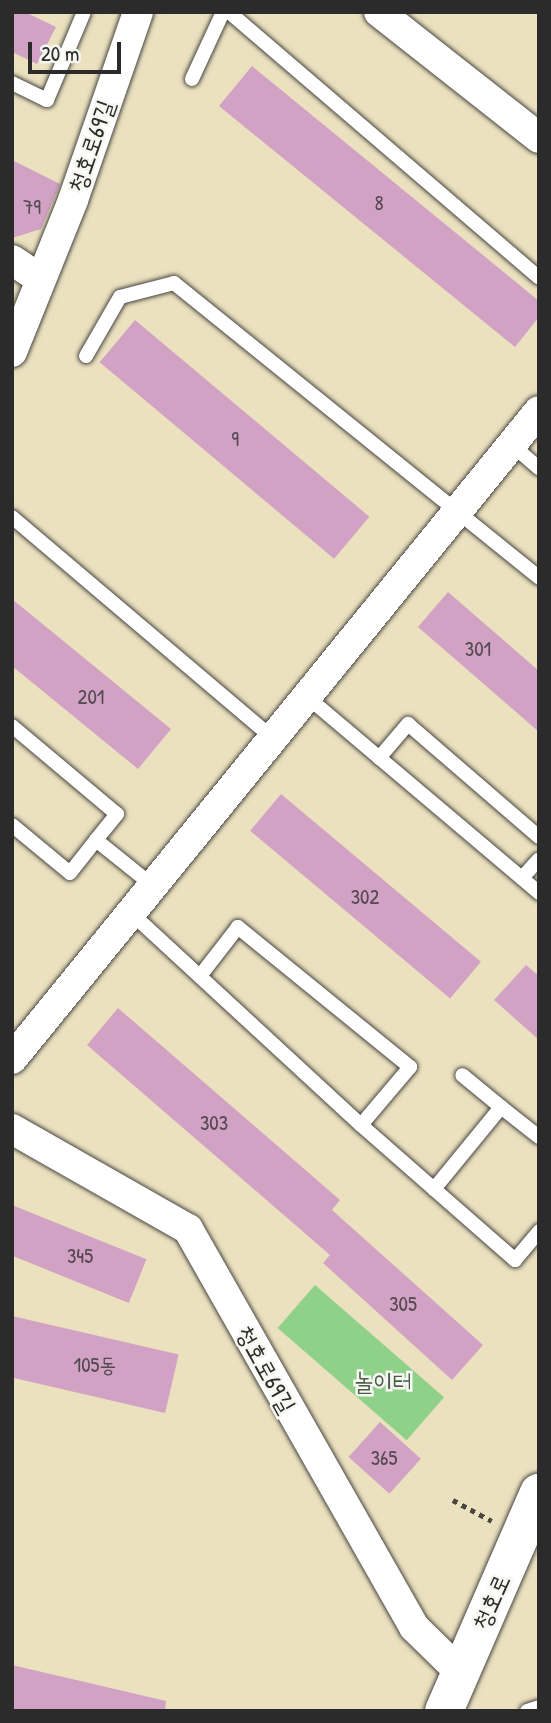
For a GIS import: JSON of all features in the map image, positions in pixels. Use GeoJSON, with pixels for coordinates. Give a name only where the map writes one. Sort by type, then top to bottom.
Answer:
{"type":"FeatureCollection","features":[{"type":"Feature","properties":{"kind":"main road","name":"청호로"},"geometry":{"type":"LineString","coordinates":[[444,1711],[539,1493]]}},
{"type":"Feature","properties":{"kind":"street","name":"청호로69길"},"geometry":{"type":"LineString","coordinates":[[12,352],[73,200],[138,12]]}},
{"type":"Feature","properties":{"kind":"street"},"geometry":{"type":"LineString","coordinates":[[379,12],[539,138]]}},
{"type":"Feature","properties":{"kind":"street"},"geometry":{"type":"LineString","coordinates":[[12,260],[40,279]]}},
{"type":"Feature","properties":{"kind":"street"},"geometry":{"type":"LineString","coordinates":[[12,1059],[305,695],[539,411]]}},
{"type":"Feature","properties":{"kind":"street","name":"청호로69길"},"geometry":{"type":"LineString","coordinates":[[12,1129],[188,1229],[414,1627],[460,1672]]}},
{"type":"Feature","properties":{"kind":"lane"},"geometry":{"type":"LineString","coordinates":[[12,83],[47,100],[85,12]]}},
{"type":"Feature","properties":{"kind":"lane"},"geometry":{"type":"LineString","coordinates":[[192,79],[223,12]]}},
{"type":"Feature","properties":{"kind":"lane"},"geometry":{"type":"LineString","coordinates":[[229,12],[539,278]]}},
{"type":"Feature","properties":{"kind":"lane"},"geometry":{"type":"LineString","coordinates":[[86,356],[120,297],[174,283],[539,578]]}},
{"type":"Feature","properties":{"kind":"lane"},"geometry":{"type":"LineString","coordinates":[[511,444],[539,468]]}},
{"type":"Feature","properties":{"kind":"lane"},"geometry":{"type":"LineString","coordinates":[[12,517],[271,737]]}},
{"type":"Feature","properties":{"kind":"lane"},"geometry":{"type":"LineString","coordinates":[[305,695],[539,892]]}},
{"type":"Feature","properties":{"kind":"lane"},"geometry":{"type":"LineString","coordinates":[[379,758],[408,724],[539,836]]}},
{"type":"Feature","properties":{"kind":"lane"},"geometry":{"type":"LineString","coordinates":[[12,726],[117,814],[70,873],[12,825]]}},
{"type":"Feature","properties":{"kind":"lane"},"geometry":{"type":"LineString","coordinates":[[96,840],[152,885]]}},
{"type":"Feature","properties":{"kind":"lane"},"geometry":{"type":"LineString","coordinates":[[522,878],[539,859]]}},
{"type":"Feature","properties":{"kind":"lane"},"geometry":{"type":"LineString","coordinates":[[130,912],[361,1125],[515,1260],[539,1231]]}},
{"type":"Feature","properties":{"kind":"lane"},"geometry":{"type":"LineString","coordinates":[[200,976],[238,927],[410,1067],[361,1125]]}},
{"type":"Feature","properties":{"kind":"lane"},"geometry":{"type":"LineString","coordinates":[[462,1075],[539,1137]]}},
{"type":"Feature","properties":{"kind":"lane"},"geometry":{"type":"LineString","coordinates":[[434,1189],[501,1107]]}},
{"type":"Feature","properties":{"kind":"lane"},"geometry":{"type":"LineString","coordinates":[[527,1711],[539,1707]]}},
{"type":"Feature","properties":{"kind":"green space","name":"놀이터"},"geometry":{"type":"Polygon","coordinates":[[[315,1285],[444,1397],[407,1440],[278,1328],[315,1285]]]}},
{"type":"Feature","properties":{"kind":"building"},"geometry":{"type":"Polygon","coordinates":[[[12,12],[25,12],[56,27],[37,64],[12,52],[12,12]]]}},
{"type":"Feature","properties":{"kind":"building"},"geometry":{"type":"Polygon","coordinates":[[[252,66],[539,301],[539,317],[515,347],[219,106],[252,66]]]}},
{"type":"Feature","properties":{"kind":"building"},"geometry":{"type":"Polygon","coordinates":[[[12,160],[60,184],[41,229],[12,238],[12,160]]]}},
{"type":"Feature","properties":{"kind":"building"},"geometry":{"type":"Polygon","coordinates":[[[135,320],[369,517],[334,559],[100,362],[135,320]]]}},
{"type":"Feature","properties":{"kind":"building"},"geometry":{"type":"Polygon","coordinates":[[[448,592],[539,671],[539,732],[418,627],[448,592]]]}},
{"type":"Feature","properties":{"kind":"building"},"geometry":{"type":"Polygon","coordinates":[[[12,599],[171,729],[138,769],[12,666],[12,599]]]}},
{"type":"Feature","properties":{"kind":"building"},"geometry":{"type":"Polygon","coordinates":[[[281,794],[481,962],[450,999],[250,831],[281,794]]]}},
{"type":"Feature","properties":{"kind":"building"},"geometry":{"type":"Polygon","coordinates":[[[526,965],[539,976],[539,1040],[494,1000],[526,965]]]}},
{"type":"Feature","properties":{"kind":"building"},"geometry":{"type":"Polygon","coordinates":[[[118,1008],[340,1200],[332,1210],[483,1345],[452,1380],[323,1263],[330,1255],[87,1045],[118,1008]]]}},
{"type":"Feature","properties":{"kind":"building"},"geometry":{"type":"Polygon","coordinates":[[[12,1205],[146,1259],[129,1303],[12,1256],[12,1205]]]}},
{"type":"Feature","properties":{"kind":"building"},"geometry":{"type":"Polygon","coordinates":[[[12,1316],[179,1354],[165,1413],[12,1378],[12,1316]]]}},
{"type":"Feature","properties":{"kind":"building"},"geometry":{"type":"Polygon","coordinates":[[[380,1422],[421,1459],[389,1494],[349,1457],[380,1422]]]}},
{"type":"Feature","properties":{"kind":"building"},"geometry":{"type":"Polygon","coordinates":[[[12,1665],[166,1701],[165,1711],[12,1711],[12,1665]]]}}]}
